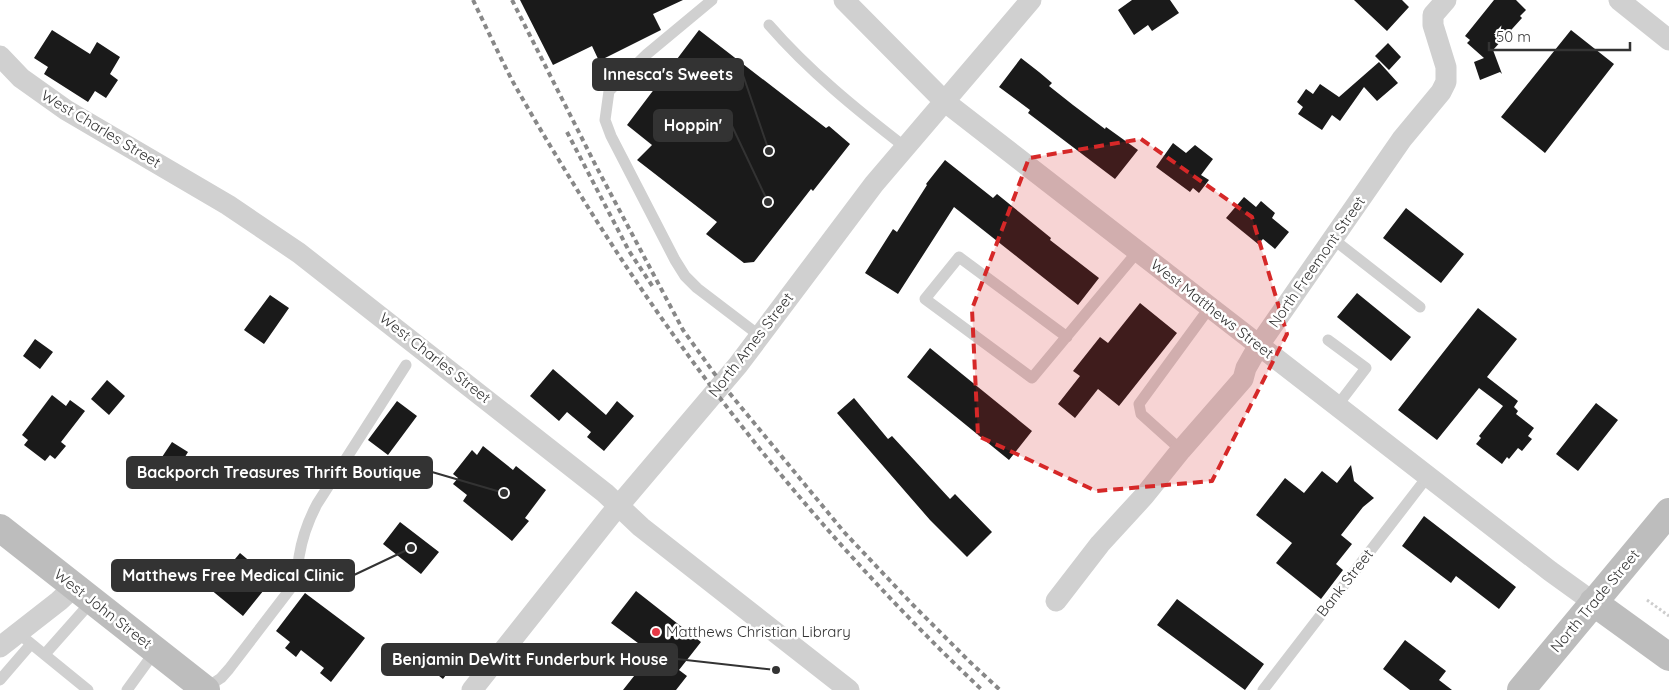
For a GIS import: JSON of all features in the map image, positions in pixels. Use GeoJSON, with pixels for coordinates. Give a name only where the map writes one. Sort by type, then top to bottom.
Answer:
{"type":"FeatureCollection","features":[{"type":"Feature","properties":{"kind":"main road","name":"North Trade Street"},"geometry":{"type":"LineString","coordinates":[[1521,690],[1669,512]]}},
{"type":"Feature","properties":{"kind":"main road","name":"West John Street"},"geometry":{"type":"LineString","coordinates":[[0,528],[205,690]]}},
{"type":"Feature","properties":{"kind":"main road"},"geometry":{"type":"LineString","coordinates":[[1593,602],[1669,658]]}},
{"type":"Feature","properties":{"kind":"street","name":"West Matthews Street"},"geometry":{"type":"LineString","coordinates":[[844,0],[944,101],[1550,571],[1593,602]]}},
{"type":"Feature","properties":{"kind":"street","name":"North Ames Street"},"geometry":{"type":"LineString","coordinates":[[472,690],[619,506],[738,365],[874,184],[1031,0]]}},
{"type":"Feature","properties":{"kind":"street","name":"North Freemont Street"},"geometry":{"type":"LineString","coordinates":[[1056,601],[1100,544],[1144,496],[1243,379],[1246,368],[1259,345],[1402,139],[1441,92],[1446,82],[1446,67],[1433,25],[1433,15],[1446,0]]}},
{"type":"Feature","properties":{"kind":"street"},"geometry":{"type":"LineString","coordinates":[[1619,0],[1669,40]]}},
{"type":"Feature","properties":{"kind":"street","name":"West Charles Street"},"geometry":{"type":"LineString","coordinates":[[0,56],[21,78],[66,110],[228,205],[299,253],[606,493],[641,527],[849,690]]}},
{"type":"Feature","properties":{"kind":"street"},"geometry":{"type":"LineString","coordinates":[[0,647],[24,638],[83,594]]}},
{"type":"Feature","properties":{"kind":"lane"},"geometry":{"type":"LineString","coordinates":[[712,0],[647,54],[609,91],[605,120],[611,136],[674,260],[685,276],[697,288],[760,336]]}},
{"type":"Feature","properties":{"kind":"lane"},"geometry":{"type":"LineString","coordinates":[[770,25],[801,60],[871,121],[905,147]]}},
{"type":"Feature","properties":{"kind":"lane"},"geometry":{"type":"LineString","coordinates":[[1333,239],[1420,307]]}},
{"type":"Feature","properties":{"kind":"lane"},"geometry":{"type":"LineString","coordinates":[[1067,336],[959,257],[925,299],[1032,378],[1138,251]]}},
{"type":"Feature","properties":{"kind":"lane"},"geometry":{"type":"LineString","coordinates":[[1181,450],[1141,414],[1139,404],[1210,307]]}},
{"type":"Feature","properties":{"kind":"lane"},"geometry":{"type":"LineString","coordinates":[[1328,340],[1366,368],[1337,406]]}},
{"type":"Feature","properties":{"kind":"lane"},"geometry":{"type":"LineString","coordinates":[[205,690],[221,678],[229,669],[294,584],[304,535],[317,504],[406,365]]}},
{"type":"Feature","properties":{"kind":"lane","name":"Bank Street"},"geometry":{"type":"LineString","coordinates":[[1263,690],[1428,476]]}},
{"type":"Feature","properties":{"kind":"lane"},"geometry":{"type":"LineString","coordinates":[[45,654],[83,594]]}},
{"type":"Feature","properties":{"kind":"lane"},"geometry":{"type":"LineString","coordinates":[[0,680],[24,638],[88,690]]}},
{"type":"Feature","properties":{"kind":"lane"},"geometry":{"type":"LineString","coordinates":[[127,690],[156,650]]}},
{"type":"Feature","properties":{"kind":"path"},"geometry":{"type":"LineString","coordinates":[[1647,600],[1669,616]]}},
{"type":"Feature","properties":{"kind":"highlighted area"},"geometry":{"type":"Polygon","coordinates":[[[1141,139],[1252,217],[1287,334],[1212,481],[1096,491],[978,436],[972,309],[1029,158],[1141,139]]]}},
{"type":"Feature","properties":{"kind":"building"},"geometry":{"type":"Polygon","coordinates":[[[520,0],[683,0],[653,14],[661,30],[599,61],[592,46],[553,65],[520,0]]]}},
{"type":"Feature","properties":{"kind":"building"},"geometry":{"type":"Polygon","coordinates":[[[1132,0],[1170,0],[1179,13],[1152,31],[1148,25],[1134,35],[1118,10],[1132,0]]]}},
{"type":"Feature","properties":{"kind":"building"},"geometry":{"type":"Polygon","coordinates":[[[1354,0],[1402,0],[1409,7],[1387,31],[1354,0]]]}},
{"type":"Feature","properties":{"kind":"building"},"geometry":{"type":"Polygon","coordinates":[[[1494,0],[1516,0],[1526,10],[1520,16],[1522,18],[1493,50],[1502,74],[1500,72],[1480,80],[1474,62],[1484,58],[1467,43],[1470,40],[1465,36],[1494,0]]]}},
{"type":"Feature","properties":{"kind":"building"},"geometry":{"type":"Polygon","coordinates":[[[52,30],[90,54],[97,42],[120,57],[110,74],[118,80],[106,98],[95,91],[88,102],[44,74],[48,67],[34,58],[52,30]]]}},
{"type":"Feature","properties":{"kind":"building"},"geometry":{"type":"Polygon","coordinates":[[[699,30],[826,128],[829,126],[850,144],[813,191],[811,189],[754,262],[744,263],[706,234],[717,222],[637,160],[652,145],[627,125],[699,30]]]}},
{"type":"Feature","properties":{"kind":"building"},"geometry":{"type":"Polygon","coordinates":[[[1571,30],[1614,64],[1545,153],[1501,117],[1571,30]]]}},
{"type":"Feature","properties":{"kind":"building"},"geometry":{"type":"Polygon","coordinates":[[[1388,43],[1401,57],[1389,70],[1375,56],[1388,43]]]}},
{"type":"Feature","properties":{"kind":"building"},"geometry":{"type":"Polygon","coordinates":[[[1021,58],[1052,83],[1049,86],[1073,105],[1105,129],[1106,127],[1138,150],[1115,179],[1028,113],[1030,110],[999,87],[1021,58]]]}},
{"type":"Feature","properties":{"kind":"building"},"geometry":{"type":"Polygon","coordinates":[[[1379,62],[1398,83],[1377,101],[1364,87],[1340,121],[1332,115],[1322,130],[1298,114],[1303,107],[1297,102],[1306,89],[1313,94],[1320,84],[1339,97],[1379,62]]]}},
{"type":"Feature","properties":{"kind":"building"},"geometry":{"type":"Polygon","coordinates":[[[1173,143],[1186,153],[1195,145],[1213,159],[1201,175],[1209,180],[1199,193],[1193,188],[1190,192],[1156,167],[1173,143]]]}},
{"type":"Feature","properties":{"kind":"building"},"geometry":{"type":"Polygon","coordinates":[[[945,160],[993,198],[997,194],[1051,238],[1050,240],[1099,278],[1078,305],[954,207],[898,294],[865,273],[893,229],[897,232],[926,184],[945,160]]]}},
{"type":"Feature","properties":{"kind":"building"},"geometry":{"type":"Polygon","coordinates":[[[1244,197],[1256,207],[1261,201],[1275,213],[1272,218],[1289,232],[1275,249],[1263,239],[1258,244],[1226,218],[1244,197]]]}},
{"type":"Feature","properties":{"kind":"building"},"geometry":{"type":"Polygon","coordinates":[[[1406,208],[1464,254],[1441,283],[1383,238],[1406,208]]]}},
{"type":"Feature","properties":{"kind":"building"},"geometry":{"type":"Polygon","coordinates":[[[1357,293],[1411,337],[1391,361],[1337,317],[1357,293]]]}},
{"type":"Feature","properties":{"kind":"building"},"geometry":{"type":"Polygon","coordinates":[[[270,295],[289,308],[264,344],[244,330],[270,295]]]}},
{"type":"Feature","properties":{"kind":"building"},"geometry":{"type":"Polygon","coordinates":[[[1140,303],[1177,333],[1119,406],[1098,389],[1075,418],[1058,404],[1080,376],[1073,371],[1100,337],[1108,343],[1140,303]]]}},
{"type":"Feature","properties":{"kind":"building"},"geometry":{"type":"Polygon","coordinates":[[[1478,308],[1517,339],[1487,377],[1518,401],[1514,407],[1518,411],[1516,414],[1534,428],[1528,436],[1532,439],[1522,451],[1518,448],[1502,464],[1476,444],[1481,438],[1479,436],[1503,406],[1479,388],[1437,440],[1398,410],[1478,308]]]}},
{"type":"Feature","properties":{"kind":"building"},"geometry":{"type":"Polygon","coordinates":[[[35,339],[53,352],[40,369],[23,356],[35,339]]]}},
{"type":"Feature","properties":{"kind":"building"},"geometry":{"type":"Polygon","coordinates":[[[930,348],[1032,431],[1009,460],[907,377],[930,348]]]}},
{"type":"Feature","properties":{"kind":"building"},"geometry":{"type":"Polygon","coordinates":[[[553,369],[606,415],[617,401],[634,416],[604,451],[587,437],[591,432],[567,412],[559,421],[530,396],[553,369]]]}},
{"type":"Feature","properties":{"kind":"building"},"geometry":{"type":"Polygon","coordinates":[[[107,380],[125,396],[109,415],[91,399],[107,380]]]}},
{"type":"Feature","properties":{"kind":"building"},"geometry":{"type":"Polygon","coordinates":[[[52,395],[66,406],[70,400],[85,411],[61,442],[66,446],[55,459],[50,455],[45,461],[24,445],[28,440],[22,435],[52,395]]]}},
{"type":"Feature","properties":{"kind":"building"},"geometry":{"type":"Polygon","coordinates":[[[854,398],[888,439],[892,436],[950,499],[955,494],[992,532],[967,557],[930,520],[837,413],[854,398]]]}},
{"type":"Feature","properties":{"kind":"building"},"geometry":{"type":"Polygon","coordinates":[[[397,401],[417,416],[388,455],[368,440],[397,401]]]}},
{"type":"Feature","properties":{"kind":"building"},"geometry":{"type":"Polygon","coordinates":[[[1596,403],[1618,420],[1578,471],[1556,454],[1596,403]]]}},
{"type":"Feature","properties":{"kind":"building"},"geometry":{"type":"Polygon","coordinates":[[[172,442],[188,452],[177,470],[160,460],[172,442]]]}},
{"type":"Feature","properties":{"kind":"building"},"geometry":{"type":"Polygon","coordinates":[[[483,446],[513,470],[516,466],[546,490],[525,518],[529,521],[512,541],[463,501],[467,495],[453,484],[458,478],[453,474],[472,450],[477,455],[483,446]]]}},
{"type":"Feature","properties":{"kind":"building"},"geometry":{"type":"Polygon","coordinates":[[[1351,465],[1354,481],[1374,498],[1363,507],[1341,535],[1352,544],[1336,564],[1343,570],[1321,599],[1276,563],[1292,543],[1256,515],[1285,478],[1304,493],[1322,471],[1337,483],[1351,465]]]}},
{"type":"Feature","properties":{"kind":"building"},"geometry":{"type":"Polygon","coordinates":[[[1424,516],[1516,587],[1499,609],[1456,576],[1451,583],[1402,546],[1424,516]]]}},
{"type":"Feature","properties":{"kind":"building"},"geometry":{"type":"Polygon","coordinates":[[[400,522],[439,552],[421,574],[383,544],[400,522]]]}},
{"type":"Feature","properties":{"kind":"building"},"geometry":{"type":"Polygon","coordinates":[[[240,553],[272,580],[243,616],[210,589],[240,553]]]}},
{"type":"Feature","properties":{"kind":"building","name":"Matthews Christian Library"},"geometry":{"type":"Polygon","coordinates":[[[636,591],[701,642],[679,670],[687,676],[676,690],[623,690],[638,671],[632,667],[646,649],[611,623],[636,591]]]}},
{"type":"Feature","properties":{"kind":"building"},"geometry":{"type":"Polygon","coordinates":[[[305,593],[365,638],[331,682],[320,673],[324,668],[301,650],[296,657],[285,648],[290,642],[276,631],[305,593]]]}},
{"type":"Feature","properties":{"kind":"building"},"geometry":{"type":"Polygon","coordinates":[[[1177,599],[1264,664],[1245,690],[1157,625],[1177,599]]]}},
{"type":"Feature","properties":{"kind":"building"},"geometry":{"type":"Polygon","coordinates":[[[1405,640],[1446,671],[1439,680],[1452,690],[1410,690],[1383,669],[1405,640]]]}},
{"type":"Feature","properties":{"kind":"building"},"geometry":{"type":"Polygon","coordinates":[[[435,654],[452,667],[443,679],[426,666],[435,654]]]}},
{"type":"Feature","properties":{"kind":"railway"},"geometry":{"type":"LineString","coordinates":[[473,0],[513,82],[549,143],[586,204],[673,335],[720,398],[819,520],[926,635],[982,690]]}},
{"type":"Feature","properties":{"kind":"railway"},"geometry":{"type":"LineString","coordinates":[[512,0],[597,168],[683,330],[722,384],[844,532],[913,605],[1000,690]]}},
{"type":"Feature","properties":{"kind":"railway"},"geometry":{"type":"LineString","coordinates":[[567,132],[629,251],[653,287]]}},
{"type":"Feature","properties":{"kind":"place","name":"Innesca's Sweets"},"geometry":{"type":"Point","coordinates":[769,151]}},
{"type":"Feature","properties":{"kind":"place","name":"Hoppin'"},"geometry":{"type":"Point","coordinates":[768,202]}},
{"type":"Feature","properties":{"kind":"place","name":"Backporch Treasures Thrift Boutique"},"geometry":{"type":"Point","coordinates":[504,493]}},
{"type":"Feature","properties":{"kind":"place","name":"Matthews Free Medical Clinic"},"geometry":{"type":"Point","coordinates":[411,548]}},
{"type":"Feature","properties":{"kind":"place","name":"Matthews Christian Library"},"geometry":{"type":"Point","coordinates":[656,632]}},
{"type":"Feature","properties":{"kind":"place","name":"Benjamin DeWitt Funderburk House"},"geometry":{"type":"Point","coordinates":[776,670]}}]}
